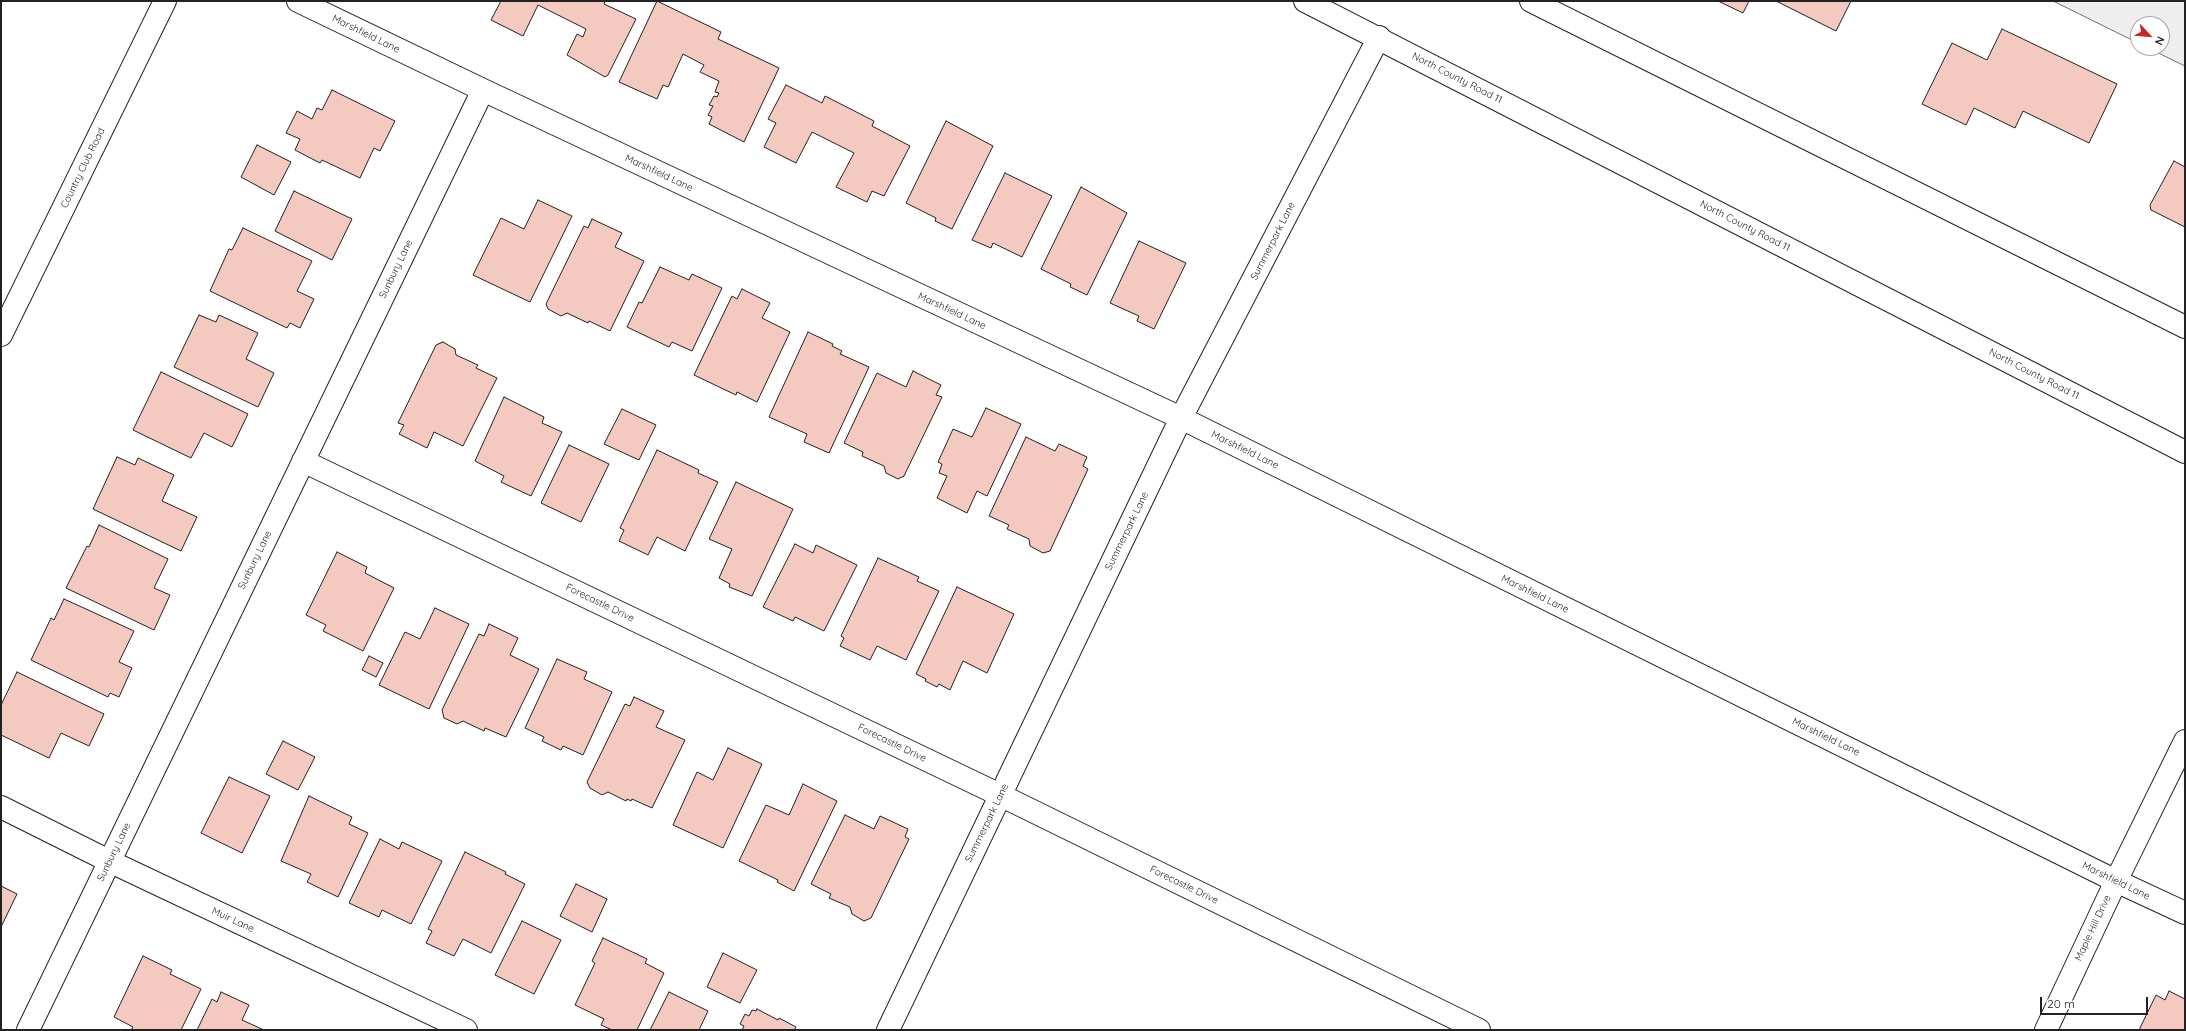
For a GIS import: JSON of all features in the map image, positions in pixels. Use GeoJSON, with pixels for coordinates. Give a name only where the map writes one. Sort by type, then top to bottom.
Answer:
{"type":"FeatureCollection","features":[{"type":"Feature","properties":{"kind":"street","name":"Country Club Road"},"geometry":{"type":"LineString","coordinates":[[1,334],[165,1]]}},
{"type":"Feature","properties":{"kind":"street","name":"Marshfield Lane"},"geometry":{"type":"LineString","coordinates":[[298,1],[483,90],[1181,418],[2116,881],[2185,913]]}},
{"type":"Feature","properties":{"kind":"street","name":"North County Road 11"},"geometry":{"type":"LineString","coordinates":[[1305,1],[1378,37],[2185,452]]}},
{"type":"Feature","properties":{"kind":"street"},"geometry":{"type":"LineString","coordinates":[[1532,1],[2185,327]]}},
{"type":"Feature","properties":{"kind":"street","name":"Summerpark Lane"},"geometry":{"type":"LineString","coordinates":[[888,1030],[1181,418],[1378,37]]}},
{"type":"Feature","properties":{"kind":"street","name":"Sunbury Lane"},"geometry":{"type":"LineString","coordinates":[[28,1030],[483,90]]}},
{"type":"Feature","properties":{"kind":"street","name":"Forecastle Drive"},"geometry":{"type":"LineString","coordinates":[[303,461],[1000,795],[1479,1030]]}},
{"type":"Feature","properties":{"kind":"street","name":"Maple Hill Drive"},"geometry":{"type":"LineString","coordinates":[[2046,1030],[2116,881],[2185,741]]}},
{"type":"Feature","properties":{"kind":"street","name":"Muir Lane"},"geometry":{"type":"LineString","coordinates":[[1,807],[109,861],[466,1030]]}},
{"type":"Feature","properties":{"kind":"shaded area"},"geometry":{"type":"Polygon","coordinates":[[[2053,1],[2185,1],[2185,66],[2164,56],[2170,56],[2170,16],[2130,16],[2130,39],[2053,1]]]}},
{"type":"Feature","properties":{"kind":"building"},"geometry":{"type":"Polygon","coordinates":[[[501,1],[605,1],[604,4],[636,19],[608,75],[605,77],[567,55],[577,34],[583,37],[586,29],[538,5],[523,36],[491,20],[501,1]]]}},
{"type":"Feature","properties":{"kind":"building"},"geometry":{"type":"Polygon","coordinates":[[[657,1],[721,32],[718,39],[779,68],[744,142],[709,124],[712,117],[708,115],[713,106],[709,105],[714,96],[717,97],[719,93],[715,92],[719,81],[700,72],[704,65],[683,54],[668,87],[663,85],[657,99],[619,82],[657,1]]]}},
{"type":"Feature","properties":{"kind":"building"},"geometry":{"type":"Polygon","coordinates":[[[1718,1],[1749,1],[1743,13],[1718,1]]]}},
{"type":"Feature","properties":{"kind":"building"},"geometry":{"type":"Polygon","coordinates":[[[1776,1],[1851,1],[1836,31],[1776,1]]]}},
{"type":"Feature","properties":{"kind":"building"},"geometry":{"type":"Polygon","coordinates":[[[2002,29],[2117,84],[2089,143],[2023,111],[2015,128],[1974,108],[1966,125],[1922,104],[1952,43],[1987,60],[2002,29]]]}},
{"type":"Feature","properties":{"kind":"building"},"geometry":{"type":"Polygon","coordinates":[[[786,85],[822,103],[825,96],[874,121],[872,126],[910,146],[884,196],[872,191],[867,202],[836,187],[854,153],[812,132],[796,163],[764,147],[776,123],[768,119],[786,85]]]}},
{"type":"Feature","properties":{"kind":"building"},"geometry":{"type":"Polygon","coordinates":[[[332,90],[395,121],[380,151],[374,148],[360,178],[322,160],[320,163],[295,150],[300,139],[286,133],[297,111],[312,119],[317,108],[322,110],[332,90]]]}},
{"type":"Feature","properties":{"kind":"building"},"geometry":{"type":"Polygon","coordinates":[[[946,121],[993,146],[952,229],[935,221],[936,218],[906,203],[946,121]]]}},
{"type":"Feature","properties":{"kind":"building"},"geometry":{"type":"Polygon","coordinates":[[[257,145],[291,162],[274,195],[241,177],[257,145]]]}},
{"type":"Feature","properties":{"kind":"building"},"geometry":{"type":"Polygon","coordinates":[[[2174,161],[2185,167],[2185,227],[2151,210],[2150,205],[2174,161]]]}},
{"type":"Feature","properties":{"kind":"building"},"geometry":{"type":"Polygon","coordinates":[[[1005,173],[1052,196],[1022,257],[993,243],[991,248],[972,240],[1005,173]]]}},
{"type":"Feature","properties":{"kind":"building"},"geometry":{"type":"Polygon","coordinates":[[[1081,187],[1127,213],[1087,295],[1070,287],[1071,284],[1041,269],[1081,187]]]}},
{"type":"Feature","properties":{"kind":"building"},"geometry":{"type":"Polygon","coordinates":[[[294,191],[352,219],[332,260],[275,231],[294,191]]]}},
{"type":"Feature","properties":{"kind":"building"},"geometry":{"type":"Polygon","coordinates":[[[538,200],[572,216],[530,302],[473,275],[501,218],[524,229],[538,200]]]}},
{"type":"Feature","properties":{"kind":"building"},"geometry":{"type":"Polygon","coordinates":[[[592,219],[622,233],[615,247],[644,261],[610,331],[567,313],[561,316],[548,309],[546,304],[584,226],[588,228],[592,219]]]}},
{"type":"Feature","properties":{"kind":"building"},"geometry":{"type":"Polygon","coordinates":[[[243,228],[312,261],[297,291],[314,299],[300,328],[290,323],[287,328],[210,291],[229,249],[232,250],[243,228]]]}},
{"type":"Feature","properties":{"kind":"building"},"geometry":{"type":"Polygon","coordinates":[[[1139,241],[1186,263],[1154,329],[1137,321],[1139,316],[1110,303],[1139,241]]]}},
{"type":"Feature","properties":{"kind":"building"},"geometry":{"type":"Polygon","coordinates":[[[660,267],[689,280],[692,274],[722,288],[692,351],[672,342],[669,347],[627,327],[639,302],[642,303],[660,267]]]}},
{"type":"Feature","properties":{"kind":"building"},"geometry":{"type":"Polygon","coordinates":[[[742,289],[770,303],[762,318],[790,332],[757,402],[737,392],[736,395],[694,375],[732,296],[737,299],[742,289]]]}},
{"type":"Feature","properties":{"kind":"building"},"geometry":{"type":"Polygon","coordinates":[[[199,315],[216,322],[219,315],[258,333],[246,359],[274,373],[258,407],[174,367],[199,315]]]}},
{"type":"Feature","properties":{"kind":"building"},"geometry":{"type":"Polygon","coordinates":[[[808,332],[833,344],[832,346],[842,351],[840,354],[869,367],[829,453],[804,442],[807,434],[769,417],[808,332]]]}},
{"type":"Feature","properties":{"kind":"building"},"geometry":{"type":"Polygon","coordinates":[[[443,342],[455,349],[456,355],[478,365],[476,368],[497,378],[463,446],[434,432],[427,448],[399,434],[404,425],[398,423],[436,345],[443,342]]]}},
{"type":"Feature","properties":{"kind":"building"},"geometry":{"type":"Polygon","coordinates":[[[913,371],[941,385],[936,395],[942,397],[904,476],[898,479],[886,473],[884,466],[862,456],[863,452],[844,443],[877,373],[906,387],[913,371]]]}},
{"type":"Feature","properties":{"kind":"building"},"geometry":{"type":"Polygon","coordinates":[[[161,372],[248,414],[232,447],[204,433],[191,458],[133,430],[161,372]]]}},
{"type":"Feature","properties":{"kind":"building"},"geometry":{"type":"Polygon","coordinates":[[[504,397],[544,417],[542,423],[562,432],[531,496],[501,482],[504,476],[475,461],[504,397]]]}},
{"type":"Feature","properties":{"kind":"building"},"geometry":{"type":"Polygon","coordinates":[[[986,408],[1021,424],[987,496],[977,491],[967,513],[937,498],[947,476],[939,473],[942,464],[938,462],[953,429],[972,437],[986,408]]]}},
{"type":"Feature","properties":{"kind":"building"},"geometry":{"type":"Polygon","coordinates":[[[622,409],[656,425],[639,460],[604,444],[622,409]]]}},
{"type":"Feature","properties":{"kind":"building"},"geometry":{"type":"Polygon","coordinates":[[[1026,437],[1055,451],[1059,444],[1087,457],[1083,466],[1088,469],[1050,551],[1043,553],[1030,546],[1029,539],[1007,529],[1009,525],[989,516],[1026,437]]]}},
{"type":"Feature","properties":{"kind":"building"},"geometry":{"type":"Polygon","coordinates":[[[569,445],[609,464],[581,522],[541,503],[569,445]]]}},
{"type":"Feature","properties":{"kind":"building"},"geometry":{"type":"Polygon","coordinates":[[[657,450],[699,470],[698,473],[718,482],[685,551],[657,537],[648,555],[619,541],[624,530],[620,528],[657,450]]]}},
{"type":"Feature","properties":{"kind":"building"},"geometry":{"type":"Polygon","coordinates":[[[117,457],[135,465],[138,458],[174,475],[162,501],[197,517],[181,551],[93,509],[117,457]]]}},
{"type":"Feature","properties":{"kind":"building"},"geometry":{"type":"Polygon","coordinates":[[[736,482],[793,509],[752,596],[729,587],[730,584],[719,578],[732,549],[709,539],[736,482]]]}},
{"type":"Feature","properties":{"kind":"building"},"geometry":{"type":"Polygon","coordinates":[[[99,525],[168,559],[154,588],[170,595],[154,630],[66,588],[87,546],[89,547],[99,525]]]}},
{"type":"Feature","properties":{"kind":"building"},"geometry":{"type":"Polygon","coordinates":[[[795,544],[813,553],[816,545],[857,565],[824,631],[795,617],[793,621],[763,607],[795,544]]]}},
{"type":"Feature","properties":{"kind":"building"},"geometry":{"type":"Polygon","coordinates":[[[337,552],[367,567],[365,573],[394,588],[363,651],[323,631],[326,625],[306,615],[337,552]]]}},
{"type":"Feature","properties":{"kind":"building"},"geometry":{"type":"Polygon","coordinates":[[[878,558],[919,577],[917,581],[939,591],[906,660],[877,646],[870,660],[840,646],[844,638],[841,636],[878,558]]]}},
{"type":"Feature","properties":{"kind":"building"},"geometry":{"type":"Polygon","coordinates":[[[957,587],[1014,614],[987,673],[963,661],[950,690],[939,684],[937,687],[925,681],[926,679],[916,674],[957,587]]]}},
{"type":"Feature","properties":{"kind":"building"},"geometry":{"type":"Polygon","coordinates":[[[64,599],[134,631],[119,662],[132,668],[119,697],[110,693],[108,697],[31,660],[51,618],[54,620],[64,599]]]}},
{"type":"Feature","properties":{"kind":"building"},"geometry":{"type":"Polygon","coordinates":[[[435,608],[469,624],[429,709],[379,685],[405,632],[420,639],[435,608]]]}},
{"type":"Feature","properties":{"kind":"building"},"geometry":{"type":"Polygon","coordinates":[[[489,624],[518,638],[510,655],[539,669],[506,737],[485,728],[484,731],[463,721],[457,724],[444,718],[442,710],[479,634],[484,636],[489,624]]]}},
{"type":"Feature","properties":{"kind":"building"},"geometry":{"type":"Polygon","coordinates":[[[369,656],[383,663],[376,677],[362,670],[369,656]]]}},
{"type":"Feature","properties":{"kind":"building"},"geometry":{"type":"Polygon","coordinates":[[[557,659],[587,672],[584,679],[612,692],[583,755],[563,746],[561,750],[542,741],[544,737],[525,728],[557,659]]]}},
{"type":"Feature","properties":{"kind":"building"},"geometry":{"type":"Polygon","coordinates":[[[17,672],[104,714],[89,746],[61,733],[49,758],[1,735],[1,705],[17,672]]]}},
{"type":"Feature","properties":{"kind":"building"},"geometry":{"type":"Polygon","coordinates":[[[634,697],[664,711],[656,727],[685,740],[652,808],[632,799],[631,801],[627,799],[626,801],[608,792],[602,795],[590,788],[587,782],[625,704],[630,706],[634,697]]]}},
{"type":"Feature","properties":{"kind":"building"},"geometry":{"type":"Polygon","coordinates":[[[283,741],[315,757],[298,790],[266,774],[283,741]]]}},
{"type":"Feature","properties":{"kind":"building"},"geometry":{"type":"Polygon","coordinates":[[[728,748],[762,764],[723,848],[673,825],[697,772],[713,780],[728,748]]]}},
{"type":"Feature","properties":{"kind":"building"},"geometry":{"type":"Polygon","coordinates":[[[229,777],[270,796],[242,853],[201,833],[229,777]]]}},
{"type":"Feature","properties":{"kind":"building"},"geometry":{"type":"Polygon","coordinates":[[[803,784],[837,801],[794,891],[777,882],[778,880],[739,861],[766,805],[789,815],[803,784]]]}},
{"type":"Feature","properties":{"kind":"building"},"geometry":{"type":"Polygon","coordinates":[[[309,796],[352,817],[349,824],[368,833],[338,897],[307,882],[311,874],[281,861],[309,796]]]}},
{"type":"Feature","properties":{"kind":"building"},"geometry":{"type":"Polygon","coordinates":[[[845,815],[874,829],[880,816],[908,829],[905,837],[909,839],[871,918],[864,921],[852,914],[850,907],[829,898],[831,894],[811,884],[845,815]]]}},
{"type":"Feature","properties":{"kind":"building"},"geometry":{"type":"Polygon","coordinates":[[[380,839],[399,849],[402,842],[442,861],[411,924],[382,910],[379,917],[349,903],[380,839]]]}},
{"type":"Feature","properties":{"kind":"building"},"geometry":{"type":"Polygon","coordinates":[[[465,852],[506,872],[505,874],[525,884],[491,953],[463,939],[454,956],[426,943],[432,931],[428,929],[465,852]]]}},
{"type":"Feature","properties":{"kind":"building"},"geometry":{"type":"Polygon","coordinates":[[[576,884],[607,899],[592,932],[560,916],[576,884]]]}},
{"type":"Feature","properties":{"kind":"building"},"geometry":{"type":"Polygon","coordinates":[[[1,886],[17,894],[1,927],[1,886]]]}},
{"type":"Feature","properties":{"kind":"building"},"geometry":{"type":"Polygon","coordinates":[[[522,921],[561,940],[534,994],[495,975],[522,921]]]}},
{"type":"Feature","properties":{"kind":"building"},"geometry":{"type":"Polygon","coordinates":[[[603,938],[647,959],[645,963],[664,973],[637,1030],[612,1030],[601,1025],[604,1019],[575,1005],[595,963],[592,961],[603,938]]]}},
{"type":"Feature","properties":{"kind":"building"},"geometry":{"type":"Polygon","coordinates":[[[723,953],[757,970],[740,1003],[707,987],[723,953]]]}},
{"type":"Feature","properties":{"kind":"building"},"geometry":{"type":"Polygon","coordinates":[[[143,956],[172,970],[170,974],[201,989],[181,1030],[131,1030],[133,1027],[114,1017],[143,956]]]}},
{"type":"Feature","properties":{"kind":"building"},"geometry":{"type":"Polygon","coordinates":[[[2169,991],[2185,999],[2185,1030],[2139,1030],[2156,995],[2165,1000],[2169,991]]]}},
{"type":"Feature","properties":{"kind":"building"},"geometry":{"type":"Polygon","coordinates":[[[221,992],[249,1005],[242,1020],[264,1030],[197,1030],[212,999],[217,1002],[221,992]]]}},
{"type":"Feature","properties":{"kind":"building"},"geometry":{"type":"Polygon","coordinates":[[[669,992],[708,1011],[699,1030],[650,1030],[669,992]]]}},
{"type":"Feature","properties":{"kind":"building"},"geometry":{"type":"Polygon","coordinates":[[[757,1009],[796,1027],[794,1030],[742,1030],[744,1026],[740,1024],[745,1014],[749,1016],[752,1010],[756,1011],[757,1009]]]}}]}
